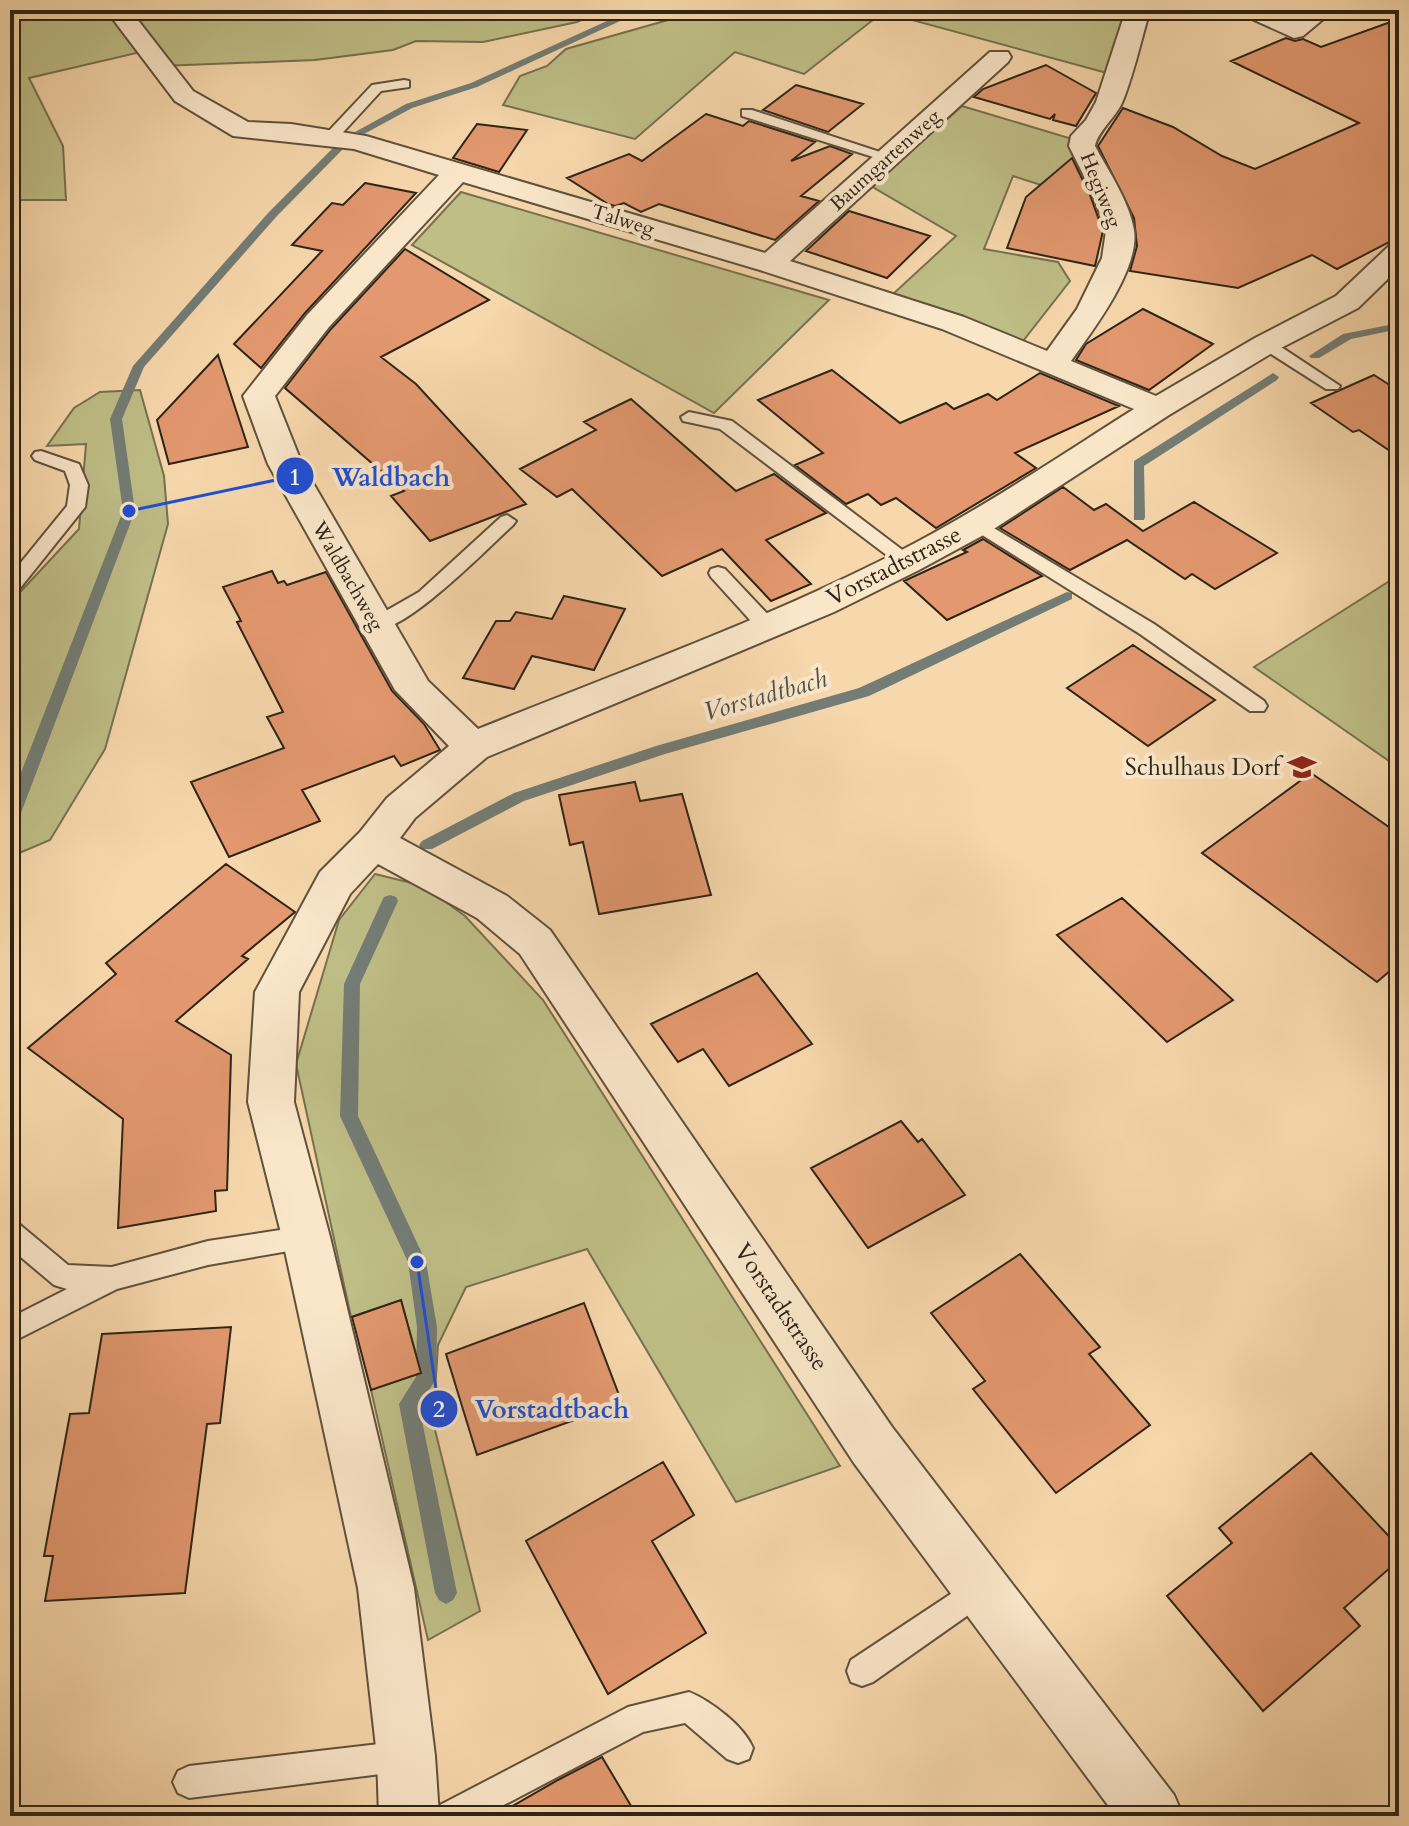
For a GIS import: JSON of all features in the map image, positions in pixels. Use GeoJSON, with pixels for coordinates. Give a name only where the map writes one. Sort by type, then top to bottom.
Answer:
{"type":"FeatureCollection","features":[{"type":"Feature","properties":{"kind":"street","name":"Talweg"},"geometry":{"type":"LineString","coordinates":[[118,10],[184,96],[242,130],[357,142],[770,264],[953,323],[1158,408]]}},
{"type":"Feature","properties":{"kind":"street","name":"Hegiweg"},"geometry":{"type":"LineString","coordinates":[[1053,365],[1092,309],[1116,258],[1120,231],[1107,194],[1082,146],[1084,136],[1097,124],[1109,102],[1138,10]]}},
{"type":"Feature","properties":{"kind":"street"},"geometry":{"type":"LineString","coordinates":[[1251,10],[1294,31],[1322,10]]}},
{"type":"Feature","properties":{"kind":"street","name":"Baumgartenweg"},"geometry":{"type":"LineString","coordinates":[[770,264],[999,57]]}},
{"type":"Feature","properties":{"kind":"street","name":"Waldbachweg"},"geometry":{"type":"LineString","coordinates":[[458,171],[318,321],[259,396],[285,464],[414,690],[473,747]]}},
{"type":"Feature","properties":{"kind":"street","name":"Vorstadtstrasse"},"geometry":{"type":"LineString","coordinates":[[409,1816],[406,1756],[386,1588],[306,1237],[271,1102],[277,992],[335,883],[374,843],[401,808],[473,747],[767,626],[907,562],[977,524],[1158,408],[1266,344],[1347,302],[1399,252]]}},
{"type":"Feature","properties":{"kind":"street","name":"Vorstadtstrasse"},"geometry":{"type":"LineString","coordinates":[[374,843],[492,907],[535,942],[873,1445],[1153,1816]]}},
{"type":"Feature","properties":{"kind":"lane"},"geometry":{"type":"LineString","coordinates":[[330,138],[377,88],[404,84]]}},
{"type":"Feature","properties":{"kind":"lane"},"geometry":{"type":"LineString","coordinates":[[747,113],[888,157]]}},
{"type":"Feature","properties":{"kind":"lane"},"geometry":{"type":"LineString","coordinates":[[1266,344],[1332,386]]}},
{"type":"Feature","properties":{"kind":"lane"},"geometry":{"type":"LineString","coordinates":[[689,417],[726,425],[907,562]]}},
{"type":"Feature","properties":{"kind":"lane"},"geometry":{"type":"LineString","coordinates":[[10,588],[76,507],[79,485],[73,468],[41,456]]}},
{"type":"Feature","properties":{"kind":"lane"},"geometry":{"type":"LineString","coordinates":[[377,625],[426,596],[507,521]]}},
{"type":"Feature","properties":{"kind":"lane"},"geometry":{"type":"LineString","coordinates":[[977,524],[1147,629],[1257,706]]}},
{"type":"Feature","properties":{"kind":"lane"},"geometry":{"type":"LineString","coordinates":[[718,573],[767,626]]}},
{"type":"Feature","properties":{"kind":"lane"},"geometry":{"type":"LineString","coordinates":[[10,1232],[63,1277],[112,1279]]}},
{"type":"Feature","properties":{"kind":"lane"},"geometry":{"type":"LineString","coordinates":[[10,1331],[112,1279],[208,1253],[306,1237]]}},
{"type":"Feature","properties":{"kind":"lane"},"geometry":{"type":"LineString","coordinates":[[862,1671],[982,1588]]}},
{"type":"Feature","properties":{"kind":"lane"},"geometry":{"type":"LineString","coordinates":[[451,1816],[639,1718],[689,1707],[738,1748]]}},
{"type":"Feature","properties":{"kind":"lane"},"geometry":{"type":"LineString","coordinates":[[189,1782],[406,1756]]}},
{"type":"Feature","properties":{"kind":"shaded area"},"geometry":{"type":"Polygon","coordinates":[[[10,10],[602,10],[577,22],[483,42],[416,41],[393,50],[315,60],[161,66],[149,50],[29,78],[63,146],[66,200],[10,200],[10,10]]]}},
{"type":"Feature","properties":{"kind":"shaded area"},"geometry":{"type":"Polygon","coordinates":[[[688,10],[1138,10],[1118,76],[883,12],[804,74],[735,52],[635,139],[503,105],[520,76],[547,66],[566,49],[675,18],[688,10]]]}},
{"type":"Feature","properties":{"kind":"shaded area"},"geometry":{"type":"Polygon","coordinates":[[[962,106],[1069,138],[1097,203],[1013,176],[984,249],[1058,262],[1070,281],[1023,341],[893,294],[956,236],[871,186],[962,106]]]}},
{"type":"Feature","properties":{"kind":"shaded area"},"geometry":{"type":"Polygon","coordinates":[[[461,192],[829,300],[714,413],[412,245],[461,192]]]}},
{"type":"Feature","properties":{"kind":"shaded area"},"geometry":{"type":"Polygon","coordinates":[[[140,390],[164,476],[168,524],[105,749],[50,840],[10,857],[10,603],[79,529],[86,444],[47,446],[74,408],[100,392],[140,390]]]}},
{"type":"Feature","properties":{"kind":"shaded area"},"geometry":{"type":"Polygon","coordinates":[[[1399,575],[1399,768],[1254,667],[1399,575]]]}},
{"type":"Feature","properties":{"kind":"shaded area"},"geometry":{"type":"Polygon","coordinates":[[[375,874],[424,886],[465,916],[543,1000],[840,1466],[736,1502],[587,1249],[466,1287],[438,1345],[433,1422],[480,1611],[428,1640],[371,1390],[421,1372],[401,1300],[351,1317],[296,1064],[339,920],[375,874]]]}},
{"type":"Feature","properties":{"kind":"building"},"geometry":{"type":"Polygon","coordinates":[[[1399,19],[1399,237],[1337,269],[1312,255],[1238,288],[1130,271],[1137,246],[1134,218],[1098,146],[1123,108],[1173,127],[1222,156],[1255,169],[1359,123],[1231,61],[1286,38],[1295,41],[1303,39],[1321,47],[1399,19]]]}},
{"type":"Feature","properties":{"kind":"building"},"geometry":{"type":"Polygon","coordinates":[[[1046,65],[1096,93],[1076,126],[1053,120],[1055,114],[1050,119],[974,97],[983,89],[1046,65]]]}},
{"type":"Feature","properties":{"kind":"building"},"geometry":{"type":"Polygon","coordinates":[[[796,85],[863,104],[828,132],[763,110],[796,85]]]}},
{"type":"Feature","properties":{"kind":"building"},"geometry":{"type":"Polygon","coordinates":[[[706,114],[743,126],[749,121],[815,142],[791,161],[830,146],[852,154],[801,196],[819,201],[775,240],[659,204],[641,212],[624,203],[615,206],[608,204],[567,178],[629,154],[642,161],[706,114]]]}},
{"type":"Feature","properties":{"kind":"building"},"geometry":{"type":"Polygon","coordinates":[[[477,124],[527,130],[499,172],[453,158],[477,124]]]}},
{"type":"Feature","properties":{"kind":"building"},"geometry":{"type":"Polygon","coordinates":[[[1072,158],[1103,231],[1095,266],[1007,248],[1026,197],[1072,158]]]}},
{"type":"Feature","properties":{"kind":"building"},"geometry":{"type":"Polygon","coordinates":[[[365,183],[416,193],[305,313],[261,368],[234,344],[322,251],[292,245],[332,203],[343,205],[365,183]]]}},
{"type":"Feature","properties":{"kind":"building"},"geometry":{"type":"Polygon","coordinates":[[[849,211],[930,236],[887,278],[806,251],[849,211]]]}},
{"type":"Feature","properties":{"kind":"building"},"geometry":{"type":"Polygon","coordinates":[[[405,249],[489,300],[381,357],[416,384],[526,504],[430,541],[391,496],[404,491],[285,388],[331,329],[405,249]]]}},
{"type":"Feature","properties":{"kind":"building"},"geometry":{"type":"Polygon","coordinates":[[[1143,309],[1213,344],[1149,390],[1076,360],[1086,344],[1143,309]]]}},
{"type":"Feature","properties":{"kind":"building"},"geometry":{"type":"Polygon","coordinates":[[[218,355],[248,447],[169,464],[157,420],[218,355]]]}},
{"type":"Feature","properties":{"kind":"building"},"geometry":{"type":"Polygon","coordinates":[[[832,370],[900,423],[946,403],[954,409],[988,394],[997,400],[1040,373],[1119,406],[1015,453],[1036,468],[936,528],[896,498],[881,505],[868,494],[846,504],[795,465],[823,453],[758,400],[832,370]]]}},
{"type":"Feature","properties":{"kind":"building"},"geometry":{"type":"Polygon","coordinates":[[[1374,375],[1399,391],[1399,457],[1359,430],[1353,432],[1311,403],[1374,375]]]}},
{"type":"Feature","properties":{"kind":"building"},"geometry":{"type":"Polygon","coordinates":[[[631,399],[736,491],[774,474],[826,513],[766,540],[811,584],[771,601],[722,549],[662,576],[572,489],[557,497],[520,469],[596,430],[584,422],[631,399]]]}},
{"type":"Feature","properties":{"kind":"building"},"geometry":{"type":"Polygon","coordinates":[[[1063,487],[1094,510],[1106,504],[1143,531],[1194,502],[1277,553],[1215,589],[1192,574],[1185,579],[1127,540],[1070,570],[1000,528],[1063,487]]]}},
{"type":"Feature","properties":{"kind":"building"},"geometry":{"type":"Polygon","coordinates":[[[983,539],[1042,576],[947,620],[904,581],[967,552],[963,550],[983,539]]]}},
{"type":"Feature","properties":{"kind":"building"},"geometry":{"type":"Polygon","coordinates":[[[272,571],[278,583],[284,581],[287,585],[326,572],[392,691],[424,724],[440,750],[401,766],[394,756],[302,790],[320,821],[229,857],[191,782],[284,748],[267,717],[283,712],[237,622],[241,621],[223,587],[272,571]]]}},
{"type":"Feature","properties":{"kind":"building"},"geometry":{"type":"Polygon","coordinates":[[[564,596],[625,609],[594,670],[532,656],[514,689],[463,678],[496,621],[510,621],[516,612],[552,619],[564,596]]]}},
{"type":"Feature","properties":{"kind":"building"},"geometry":{"type":"Polygon","coordinates":[[[1133,645],[1215,700],[1148,746],[1067,688],[1133,645]]]}},
{"type":"Feature","properties":{"kind":"building"},"geometry":{"type":"Polygon","coordinates":[[[1311,773],[1399,834],[1399,963],[1377,982],[1202,853],[1311,773]]]}},
{"type":"Feature","properties":{"kind":"building"},"geometry":{"type":"Polygon","coordinates":[[[635,782],[640,801],[682,794],[711,895],[599,914],[583,842],[570,845],[559,795],[635,782]]]}},
{"type":"Feature","properties":{"kind":"building"},"geometry":{"type":"Polygon","coordinates":[[[226,864],[295,912],[242,956],[248,959],[176,1021],[231,1055],[227,1190],[215,1191],[216,1211],[118,1228],[123,1119],[28,1048],[116,974],[106,963],[226,864]]]}},
{"type":"Feature","properties":{"kind":"building"},"geometry":{"type":"Polygon","coordinates":[[[1122,898],[1233,1000],[1167,1042],[1057,935],[1122,898]]]}},
{"type":"Feature","properties":{"kind":"building"},"geometry":{"type":"Polygon","coordinates":[[[757,973],[812,1044],[729,1086],[703,1049],[678,1062],[651,1024],[757,973]]]}},
{"type":"Feature","properties":{"kind":"building"},"geometry":{"type":"Polygon","coordinates":[[[901,1121],[918,1142],[922,1139],[965,1195],[868,1248],[811,1168],[901,1121]]]}},
{"type":"Feature","properties":{"kind":"building"},"geometry":{"type":"Polygon","coordinates":[[[1020,1254],[1100,1347],[1089,1354],[1150,1425],[1056,1493],[973,1389],[985,1381],[931,1313],[1020,1254]]]}},
{"type":"Feature","properties":{"kind":"building"},"geometry":{"type":"Polygon","coordinates":[[[401,1300],[421,1373],[371,1390],[352,1317],[401,1300]]]}},
{"type":"Feature","properties":{"kind":"building"},"geometry":{"type":"Polygon","coordinates":[[[584,1303],[622,1403],[477,1455],[446,1354],[584,1303]]]}},
{"type":"Feature","properties":{"kind":"building"},"geometry":{"type":"Polygon","coordinates":[[[231,1327],[220,1423],[207,1424],[185,1593],[45,1601],[53,1556],[44,1556],[70,1414],[89,1413],[102,1334],[231,1327]]]}},
{"type":"Feature","properties":{"kind":"building"},"geometry":{"type":"Polygon","coordinates":[[[1311,1453],[1399,1547],[1399,1560],[1344,1608],[1360,1626],[1263,1711],[1167,1596],[1232,1543],[1219,1528],[1311,1453]]]}},
{"type":"Feature","properties":{"kind":"building"},"geometry":{"type":"Polygon","coordinates":[[[663,1462],[694,1515],[652,1541],[706,1633],[608,1694],[526,1541],[663,1462]]]}},
{"type":"Feature","properties":{"kind":"building"},"geometry":{"type":"Polygon","coordinates":[[[602,1757],[637,1816],[495,1816],[558,1780],[602,1757]]]}},
{"type":"Feature","properties":{"kind":"waterway"},"geometry":{"type":"LineString","coordinates":[[360,132],[409,106],[474,85],[639,10]]}},
{"type":"Feature","properties":{"kind":"waterway"},"geometry":{"type":"LineString","coordinates":[[10,821],[129,511],[116,419],[139,366],[273,214],[338,149]]}},
{"type":"Feature","properties":{"kind":"waterway","name":"Vorstadtbach"},"geometry":{"type":"LineString","coordinates":[[1315,356],[1347,336],[1399,326]]}},
{"type":"Feature","properties":{"kind":"waterway","name":"Vorstadtbach"},"geometry":{"type":"LineString","coordinates":[[1139,517],[1138,464],[1273,377]]}},
{"type":"Feature","properties":{"kind":"waterway","name":"Vorstadtbach"},"geometry":{"type":"LineString","coordinates":[[427,845],[519,797],[661,750],[864,692],[1067,596]]}},
{"type":"Feature","properties":{"kind":"waterway","name":"Vorstadtbach"},"geometry":{"type":"LineString","coordinates":[[390,901],[352,984],[349,1116],[417,1262],[427,1327],[426,1379],[409,1404],[446,1593]]}},
{"type":"Feature","properties":{"kind":"place","name":"Waldbach"},"geometry":{"type":"Point","coordinates":[129,511]}},
{"type":"Feature","properties":{"kind":"place","name":"Schulhaus Dorf"},"geometry":{"type":"Point","coordinates":[1302,767]}},
{"type":"Feature","properties":{"kind":"place","name":"Vorstadtbach"},"geometry":{"type":"Point","coordinates":[417,1262]}}]}
